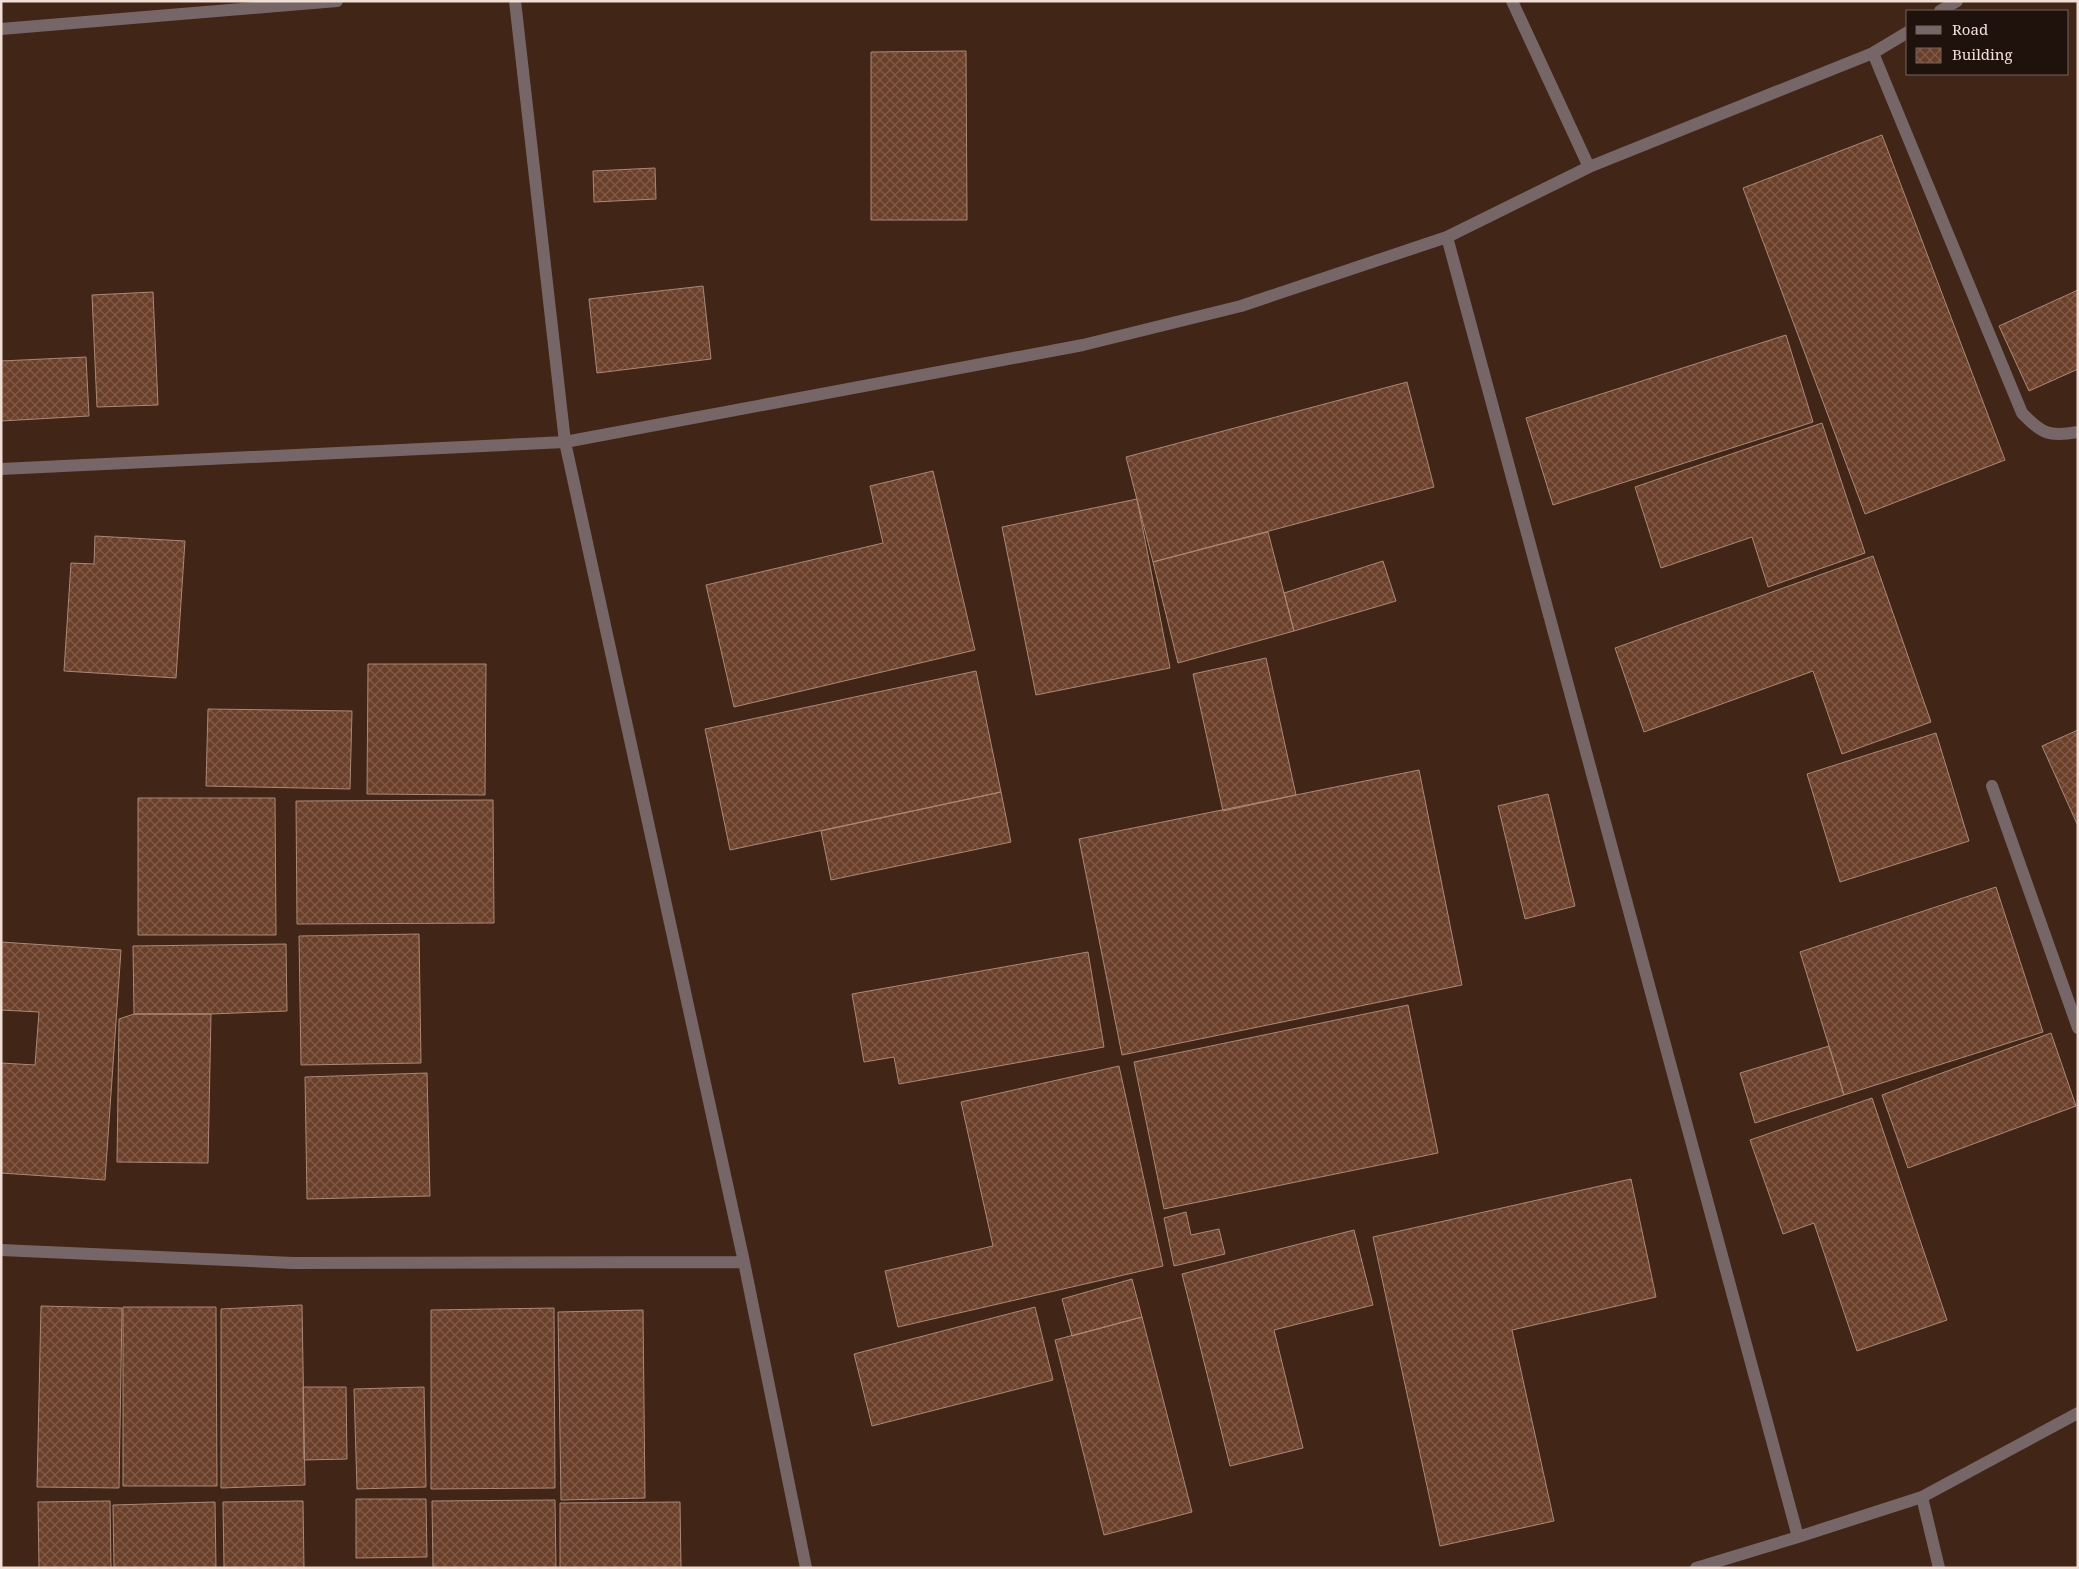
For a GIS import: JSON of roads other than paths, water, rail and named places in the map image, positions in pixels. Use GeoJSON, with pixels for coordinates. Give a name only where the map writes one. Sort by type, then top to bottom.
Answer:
{"type":"FeatureCollection","features":[{"type":"Feature","properties":{"kind":"street"},"geometry":{"type":"LineString","coordinates":[[1,29],[337,1]]}},
{"type":"Feature","properties":{"kind":"street"},"geometry":{"type":"LineString","coordinates":[[515,1],[565,442],[744,1262],[806,1568]]}},
{"type":"Feature","properties":{"kind":"street"},"geometry":{"type":"LineString","coordinates":[[1512,1],[1589,167]]}},
{"type":"Feature","properties":{"kind":"street"},"geometry":{"type":"LineString","coordinates":[[1942,10],[1957,1]]}},
{"type":"Feature","properties":{"kind":"street"},"geometry":{"type":"LineString","coordinates":[[1,469],[565,442],[1083,345],[1241,306],[1447,237],[1589,167],[1873,53],[1906,33]]}},
{"type":"Feature","properties":{"kind":"street"},"geometry":{"type":"LineString","coordinates":[[1873,53],[2022,413],[2037,429],[2057,435],[2078,432]]}},
{"type":"Feature","properties":{"kind":"street"},"geometry":{"type":"LineString","coordinates":[[1447,237],[1798,1538]]}},
{"type":"Feature","properties":{"kind":"street"},"geometry":{"type":"LineString","coordinates":[[1992,786],[2072,994],[2078,1028]]}},
{"type":"Feature","properties":{"kind":"street"},"geometry":{"type":"LineString","coordinates":[[1,1250],[293,1263],[744,1262]]}},
{"type":"Feature","properties":{"kind":"street"},"geometry":{"type":"LineString","coordinates":[[1696,1568],[1798,1538],[1922,1497],[2078,1413]]}},
{"type":"Feature","properties":{"kind":"street"},"geometry":{"type":"LineString","coordinates":[[1922,1497],[1939,1568]]}}]}
